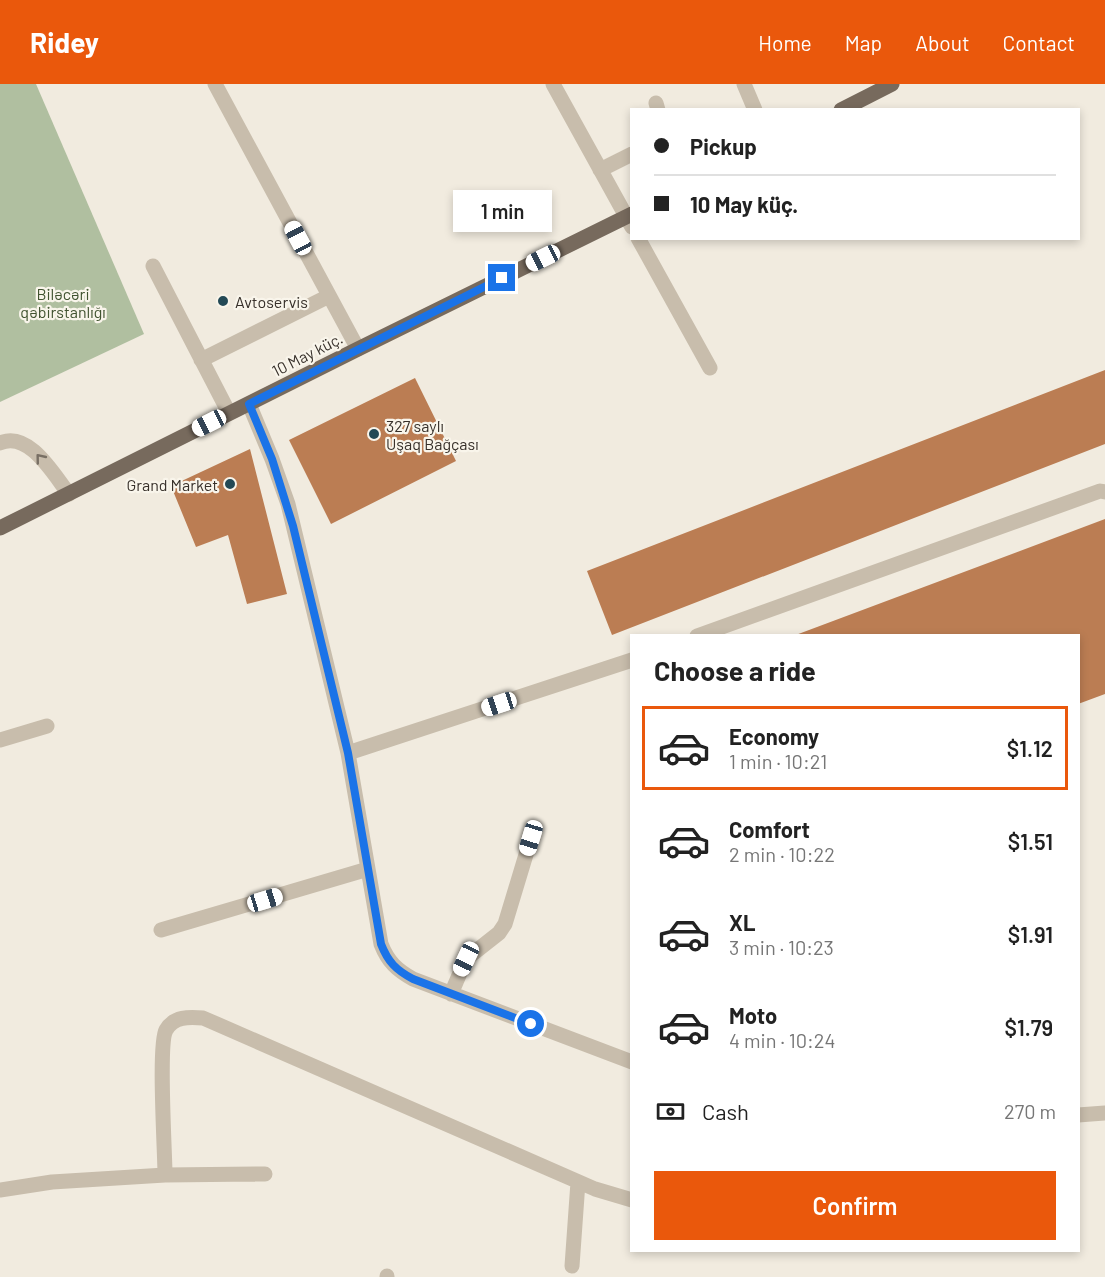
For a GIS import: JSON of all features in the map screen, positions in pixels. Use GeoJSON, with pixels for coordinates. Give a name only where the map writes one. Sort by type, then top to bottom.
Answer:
{"type":"FeatureCollection","features":[{"type":"Feature","properties":{"kind":"main road"},"geometry":{"type":"LineString","coordinates":[[846,108],[892,84]]}},
{"type":"Feature","properties":{"kind":"main road","name":"10 May küç."},"geometry":{"type":"LineString","coordinates":[[0,528],[358,349],[630,220]]}},
{"type":"Feature","properties":{"kind":"street"},"geometry":{"type":"LineString","coordinates":[[215,84],[358,349]]}},
{"type":"Feature","properties":{"kind":"street"},"geometry":{"type":"LineString","coordinates":[[553,84],[630,220]]}},
{"type":"Feature","properties":{"kind":"street"},"geometry":{"type":"LineString","coordinates":[[744,84],[754,108]]}},
{"type":"Feature","properties":{"kind":"street"},"geometry":{"type":"LineString","coordinates":[[600,170],[630,155]]}},
{"type":"Feature","properties":{"kind":"street"},"geometry":{"type":"LineString","coordinates":[[639,240],[710,368]]}},
{"type":"Feature","properties":{"kind":"street"},"geometry":{"type":"LineString","coordinates":[[153,266],[229,413]]}},
{"type":"Feature","properties":{"kind":"street"},"geometry":{"type":"LineString","coordinates":[[201,360],[329,296]]}},
{"type":"Feature","properties":{"kind":"street"},"geometry":{"type":"LineString","coordinates":[[249,404],[288,504],[348,753],[381,944],[387,959],[397,970],[413,979],[630,1061]]}},
{"type":"Feature","properties":{"kind":"street"},"geometry":{"type":"LineString","coordinates":[[0,443],[16,440],[30,445],[69,494]]}},
{"type":"Feature","properties":{"kind":"street"},"geometry":{"type":"LineString","coordinates":[[703,634],[1100,491],[1105,492]]}},
{"type":"Feature","properties":{"kind":"street"},"geometry":{"type":"LineString","coordinates":[[348,753],[630,661]]}},
{"type":"Feature","properties":{"kind":"street"},"geometry":{"type":"LineString","coordinates":[[0,740],[47,726]]}},
{"type":"Feature","properties":{"kind":"street"},"geometry":{"type":"LineString","coordinates":[[451,994],[466,959],[499,933],[505,924],[531,838]]}},
{"type":"Feature","properties":{"kind":"street"},"geometry":{"type":"LineString","coordinates":[[161,930],[368,869]]}},
{"type":"Feature","properties":{"kind":"street"},"geometry":{"type":"LineString","coordinates":[[165,1175],[163,1052],[165,1031],[185,1016],[203,1018],[578,1182],[630,1199]]}},
{"type":"Feature","properties":{"kind":"street"},"geometry":{"type":"LineString","coordinates":[[1080,1115],[1105,1113]]}},
{"type":"Feature","properties":{"kind":"street"},"geometry":{"type":"LineString","coordinates":[[0,1190],[52,1182],[165,1175],[265,1174]]}},
{"type":"Feature","properties":{"kind":"street"},"geometry":{"type":"LineString","coordinates":[[572,1266],[578,1182]]}},
{"type":"Feature","properties":{"kind":"green space","name":"Biləcəri qəbirstanlığı"},"geometry":{"type":"Polygon","coordinates":[[[0,84],[36,84],[144,334],[0,402],[0,84]]]}},
{"type":"Feature","properties":{"kind":"building"},"geometry":{"type":"Polygon","coordinates":[[[1105,370],[1105,444],[612,635],[587,571],[1105,370]]]}},
{"type":"Feature","properties":{"kind":"building"},"geometry":{"type":"Polygon","coordinates":[[[415,378],[456,461],[331,524],[289,440],[415,378]]]}},
{"type":"Feature","properties":{"kind":"building"},"geometry":{"type":"Polygon","coordinates":[[[250,449],[287,594],[247,604],[228,535],[196,547],[171,486],[250,449]]]}},
{"type":"Feature","properties":{"kind":"building"},"geometry":{"type":"Polygon","coordinates":[[[1105,519],[1105,694],[1080,703],[1080,634],[798,634],[1105,519]]]}},
{"type":"Feature","properties":{"kind":"place","name":"Avtoservis"},"geometry":{"type":"Point","coordinates":[223,301]}},
{"type":"Feature","properties":{"kind":"place","name":"327 saylı Uşaq Bağçası"},"geometry":{"type":"Point","coordinates":[374,434]}},
{"type":"Feature","properties":{"kind":"place","name":"Grand Market"},"geometry":{"type":"Point","coordinates":[230,484]}},
{"type":"Feature","properties":{"kind":"route"},"geometry":{"type":"LineString","coordinates":[[502,278],[249,404],[288,504],[348,753],[381,944],[387,959],[397,970],[413,979],[531,1024]]}}]}
